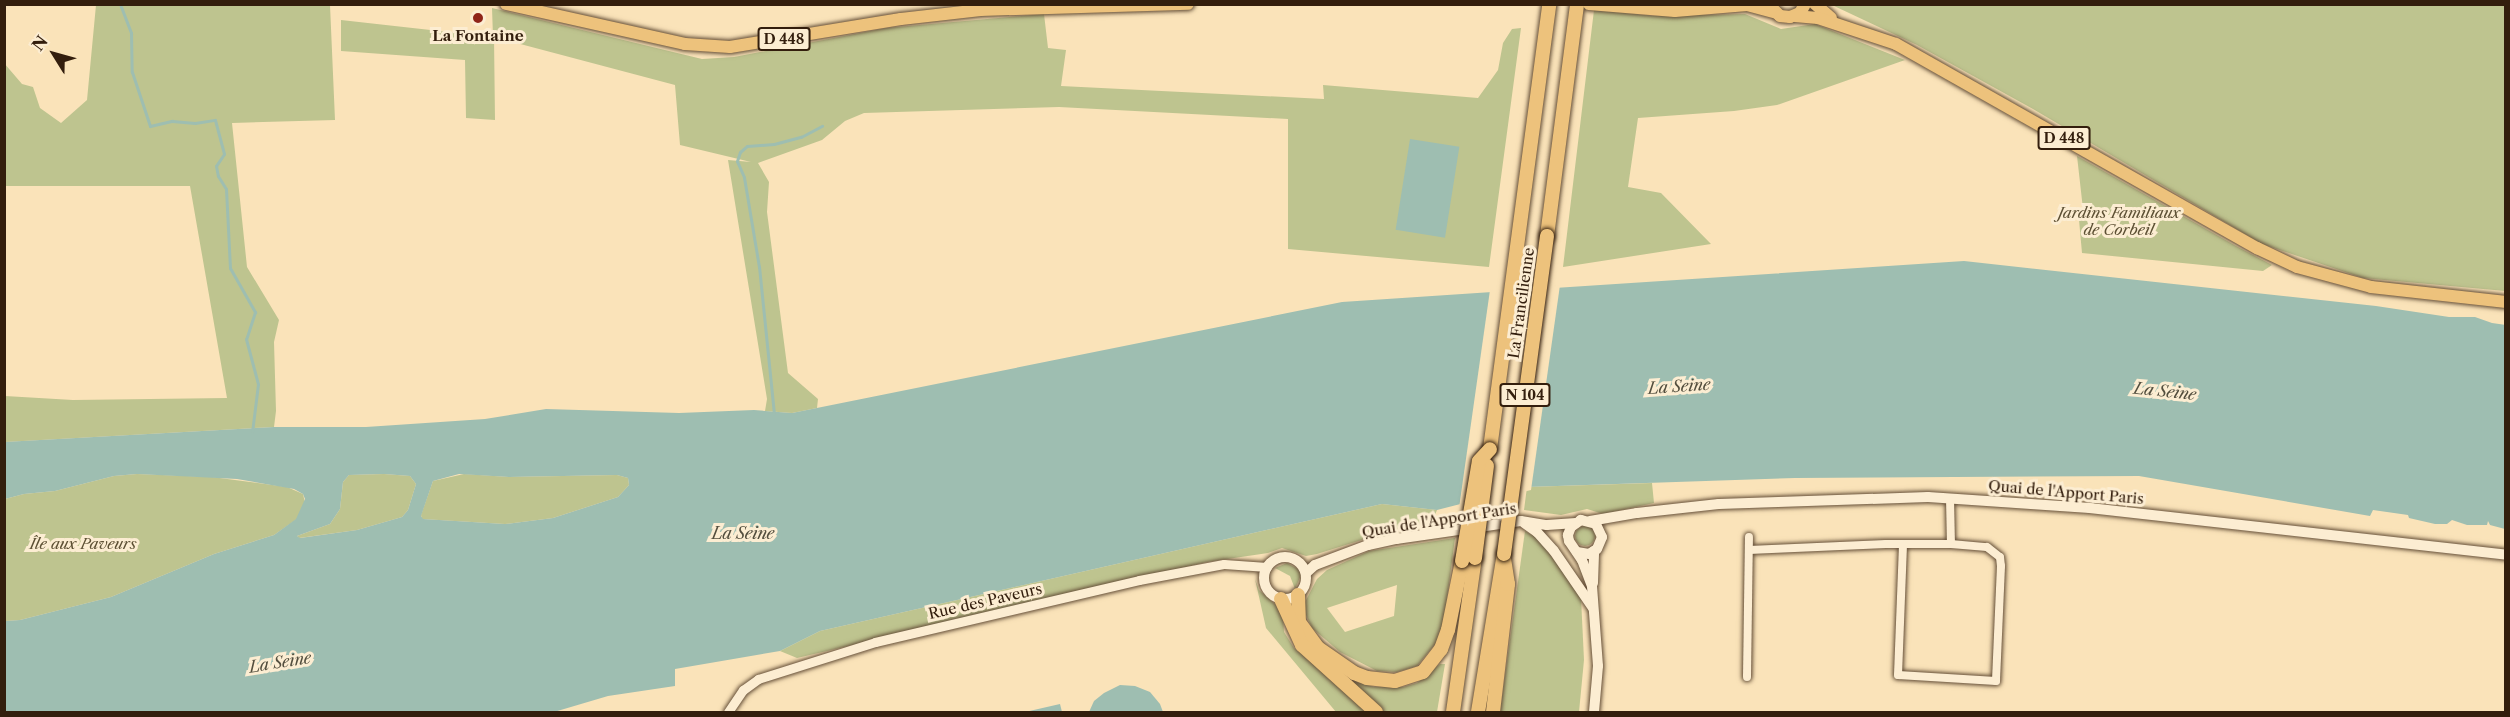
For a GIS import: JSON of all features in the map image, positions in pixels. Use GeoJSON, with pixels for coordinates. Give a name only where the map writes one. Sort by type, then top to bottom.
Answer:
{"type":"FeatureCollection","features":[{"type":"Feature","properties":{"kind":"highway","name":"La Francilienne"},"geometry":{"type":"LineString","coordinates":[[1469,559],[1479,461],[1490,449],[1548,9]]}},
{"type":"Feature","properties":{"kind":"highway","name":"La Francilienne"},"geometry":{"type":"LineString","coordinates":[[1478,712],[1503,554],[1576,11]]}},
{"type":"Feature","properties":{"kind":"highway"},"geometry":{"type":"LineString","coordinates":[[1492,712],[1508,584],[1503,554]]}},
{"type":"Feature","properties":{"kind":"highway"},"geometry":{"type":"LineString","coordinates":[[1298,595],[1299,622],[1318,648],[1354,673],[1367,678],[1395,681],[1423,672],[1441,649],[1469,559]]}},
{"type":"Feature","properties":{"kind":"highway"},"geometry":{"type":"LineString","coordinates":[[1453,712],[1469,559]]}},
{"type":"Feature","properties":{"kind":"highway"},"geometry":{"type":"LineString","coordinates":[[1281,599],[1302,645],[1376,712]]}},
{"type":"Feature","properties":{"kind":"main road","name":"D 448"},"geometry":{"type":"LineString","coordinates":[[506,4],[685,44],[730,47],[901,19],[980,10],[1188,4]]}},
{"type":"Feature","properties":{"kind":"main road"},"geometry":{"type":"LineString","coordinates":[[1589,4],[1675,11],[1747,5],[1773,9],[1785,17],[1795,16],[1805,4]]}},
{"type":"Feature","properties":{"kind":"main road","name":"D 448"},"geometry":{"type":"LineString","coordinates":[[1815,4],[1839,25]]}},
{"type":"Feature","properties":{"kind":"main road","name":"D 448"},"geometry":{"type":"LineString","coordinates":[[1795,16],[1808,16],[1839,25],[1896,44],[1918,55],[2284,261],[2317,274],[2378,288],[2505,302]]}},
{"type":"Feature","properties":{"kind":"main road","name":"Quai de l'Apport Paris"},"geometry":{"type":"LineString","coordinates":[[1590,521],[1719,504],[1879,497],[1950,498],[2101,509],[2505,555]]}},
{"type":"Feature","properties":{"kind":"main road"},"geometry":{"type":"LineString","coordinates":[[1594,712],[1598,666],[1596,614],[1592,586],[1594,551],[1602,537],[1622,515]]}},
{"type":"Feature","properties":{"kind":"main road"},"geometry":{"type":"LineString","coordinates":[[1521,521],[1537,532],[1554,551],[1596,614]]}},
{"type":"Feature","properties":{"kind":"main road","name":"Quai de l'Apport Paris"},"geometry":{"type":"LineString","coordinates":[[1306,573],[1314,565],[1368,545],[1521,521],[1547,525],[1576,523]]}},
{"type":"Feature","properties":{"kind":"main road"},"geometry":{"type":"LineString","coordinates":[[1592,586],[1577,552],[1569,541],[1569,532],[1576,523],[1590,521],[1599,528],[1602,537]]}},
{"type":"Feature","properties":{"kind":"main road","name":"Quai de l'Apport Paris"},"geometry":{"type":"LineString","coordinates":[[1547,525],[1569,541]]}},
{"type":"Feature","properties":{"kind":"main road"},"geometry":{"type":"LineString","coordinates":[[1577,552],[1584,554],[1594,551]]}},
{"type":"Feature","properties":{"kind":"main road"},"geometry":{"type":"LineString","coordinates":[[1280,557],[1296,560],[1306,573],[1306,581],[1298,595],[1281,599],[1274,596],[1264,583],[1267,567],[1280,557]]}},
{"type":"Feature","properties":{"kind":"street"},"geometry":{"type":"LineString","coordinates":[[1950,498],[1951,544]]}},
{"type":"Feature","properties":{"kind":"street"},"geometry":{"type":"LineString","coordinates":[[1747,677],[1749,537]]}},
{"type":"Feature","properties":{"kind":"street"},"geometry":{"type":"LineString","coordinates":[[1749,550],[1903,544],[1988,547],[2000,557],[1996,681],[1898,675],[1903,544]]}},
{"type":"Feature","properties":{"kind":"street","name":"Rue des Paveurs"},"geometry":{"type":"LineString","coordinates":[[728,712],[743,690],[758,679],[875,642],[1139,580],[1224,564],[1267,567]]}},
{"type":"Feature","properties":{"kind":"green space"},"geometry":{"type":"Polygon","coordinates":[[[96,5],[330,5],[335,120],[232,123],[247,267],[279,320],[274,342],[276,411],[274,427],[5,442],[5,396],[73,400],[227,398],[190,186],[5,186],[4,63],[22,84],[33,87],[40,108],[61,123],[87,100],[96,5]]]}},
{"type":"Feature","properties":{"kind":"green space"},"geometry":{"type":"Polygon","coordinates":[[[1832,5],[2505,5],[2505,291],[2363,278],[2262,244],[2033,109],[1917,45],[1832,5]]]}},
{"type":"Feature","properties":{"kind":"green space"},"geometry":{"type":"Polygon","coordinates":[[[492,8],[702,59],[734,57],[886,28],[1044,14],[1048,48],[1066,50],[1061,86],[1324,99],[1323,85],[1478,98],[1498,70],[1503,43],[1512,29],[1521,28],[1489,267],[1288,249],[1288,119],[1059,107],[864,113],[845,121],[822,140],[758,163],[769,182],[767,212],[788,373],[818,399],[817,408],[792,413],[765,411],[767,399],[728,160],[751,162],[680,145],[675,85],[494,37],[495,120],[466,118],[465,60],[341,51],[341,20],[493,37],[492,8]]]}},
{"type":"Feature","properties":{"kind":"green space"},"geometry":{"type":"Polygon","coordinates":[[[1594,10],[1654,16],[1745,14],[1781,29],[1815,24],[1905,60],[1777,105],[1734,111],[1638,118],[1628,187],[1661,193],[1711,244],[1563,267],[1594,10]]]}},
{"type":"Feature","properties":{"kind":"green space","name":"Jardins Familiaux de Corbeil"},"geometry":{"type":"Polygon","coordinates":[[[2077,156],[2272,265],[2263,271],[2082,253],[2079,220],[2084,218],[2077,156]]]}},
{"type":"Feature","properties":{"kind":"green space","name":"Île aux Paveurs"},"geometry":{"type":"Polygon","coordinates":[[[137,474],[212,477],[287,487],[303,494],[305,503],[297,519],[274,535],[214,554],[111,597],[20,620],[5,621],[5,499],[24,494],[55,491],[114,476],[137,474]]]}},
{"type":"Feature","properties":{"kind":"green space"},"geometry":{"type":"Polygon","coordinates":[[[464,474],[509,477],[617,475],[628,478],[629,485],[618,497],[553,518],[505,524],[422,519],[421,515],[433,481],[464,474]]]}},
{"type":"Feature","properties":{"kind":"green space"},"geometry":{"type":"Polygon","coordinates":[[[349,475],[410,476],[416,484],[408,510],[402,517],[357,530],[299,538],[297,536],[330,524],[340,509],[343,482],[349,475]]]}},
{"type":"Feature","properties":{"kind":"green space"},"geometry":{"type":"Polygon","coordinates":[[[1652,483],[1654,503],[1603,514],[1587,509],[1561,515],[1524,510],[1527,487],[1652,483]]]}},
{"type":"Feature","properties":{"kind":"green space"},"geometry":{"type":"Polygon","coordinates":[[[1382,504],[1437,510],[1430,527],[1387,532],[1317,554],[1306,556],[1282,548],[1268,553],[1207,562],[797,658],[780,651],[820,631],[1382,504]]]}},
{"type":"Feature","properties":{"kind":"green space"},"geometry":{"type":"Polygon","coordinates":[[[1585,526],[1592,529],[1595,536],[1592,543],[1585,546],[1578,543],[1575,536],[1578,529],[1585,526]]]}},
{"type":"Feature","properties":{"kind":"green space"},"geometry":{"type":"Polygon","coordinates":[[[1525,531],[1540,540],[1581,598],[1584,660],[1579,712],[1500,712],[1525,531]]]}},
{"type":"Feature","properties":{"kind":"green space"},"geometry":{"type":"Polygon","coordinates":[[[1455,538],[1444,622],[1436,643],[1417,666],[1397,672],[1377,671],[1340,652],[1312,628],[1306,615],[1304,604],[1317,579],[1327,570],[1369,551],[1455,538]],[[1397,585],[1327,608],[1345,632],[1394,616],[1397,585]]]}},
{"type":"Feature","properties":{"kind":"green space"},"geometry":{"type":"Polygon","coordinates":[[[1287,563],[1298,569],[1301,575],[1295,589],[1290,576],[1275,568],[1287,563]]]}},
{"type":"Feature","properties":{"kind":"green space"},"geometry":{"type":"Polygon","coordinates":[[[1255,579],[1259,590],[1279,608],[1283,616],[1284,632],[1294,648],[1352,696],[1366,712],[1336,712],[1266,628],[1255,579]]]}},
{"type":"Feature","properties":{"kind":"green space"},"geometry":{"type":"Polygon","coordinates":[[[1440,664],[1445,664],[1437,712],[1382,712],[1352,681],[1374,687],[1403,687],[1417,683],[1440,664]]]}},
{"type":"Feature","properties":{"kind":"water"},"geometry":{"type":"Polygon","coordinates":[[[1410,139],[1459,147],[1445,238],[1396,230],[1410,139]]]}},
{"type":"Feature","properties":{"kind":"water","name":"La Seine"},"geometry":{"type":"Polygon","coordinates":[[[1964,261],[2376,306],[2449,317],[2475,317],[2506,325],[2505,529],[2490,525],[2488,521],[2487,525],[2467,525],[2452,520],[2447,524],[2435,524],[2409,518],[2408,515],[2373,510],[2370,516],[2139,476],[1795,478],[1527,487],[1437,510],[1382,504],[820,631],[780,651],[675,669],[675,686],[608,696],[554,712],[5,712],[5,621],[20,620],[111,597],[214,554],[274,535],[296,519],[305,499],[303,494],[294,489],[237,479],[137,474],[114,476],[55,491],[24,494],[5,499],[4,442],[274,427],[366,427],[485,419],[546,409],[679,413],[754,410],[792,413],[1342,302],[1964,261]],[[459,474],[433,481],[421,516],[423,519],[505,524],[553,518],[618,497],[629,485],[628,478],[617,475],[509,477],[459,474]],[[349,475],[343,482],[340,509],[330,524],[297,536],[300,538],[357,530],[402,517],[408,510],[416,484],[410,476],[349,475]]]}},
{"type":"Feature","properties":{"kind":"water"},"geometry":{"type":"Polygon","coordinates":[[[1120,685],[1135,686],[1150,692],[1160,704],[1163,712],[1089,712],[1094,701],[1120,685]]]}},
{"type":"Feature","properties":{"kind":"water"},"geometry":{"type":"Polygon","coordinates":[[[1060,704],[1062,712],[1025,712],[1060,704]]]}},
{"type":"Feature","properties":{"kind":"pier"},"geometry":{"type":"Polygon","coordinates":[[[1560,285],[1531,490],[1459,508],[1490,290],[1560,285]]]}},
{"type":"Feature","properties":{"kind":"waterway"},"geometry":{"type":"LineString","coordinates":[[120,4],[131,33],[132,72],[150,126],[172,121],[195,123],[215,120],[224,154],[216,166],[218,176],[226,189],[230,268],[255,312],[246,339],[258,384],[252,432]]}},
{"type":"Feature","properties":{"kind":"waterway"},"geometry":{"type":"LineString","coordinates":[[774,414],[759,267],[744,177],[737,161],[740,152],[747,146],[774,144],[801,137],[822,126]]}},
{"type":"Feature","properties":{"kind":"place","name":"La Fontaine"},"geometry":{"type":"Point","coordinates":[478,18]}}]}
